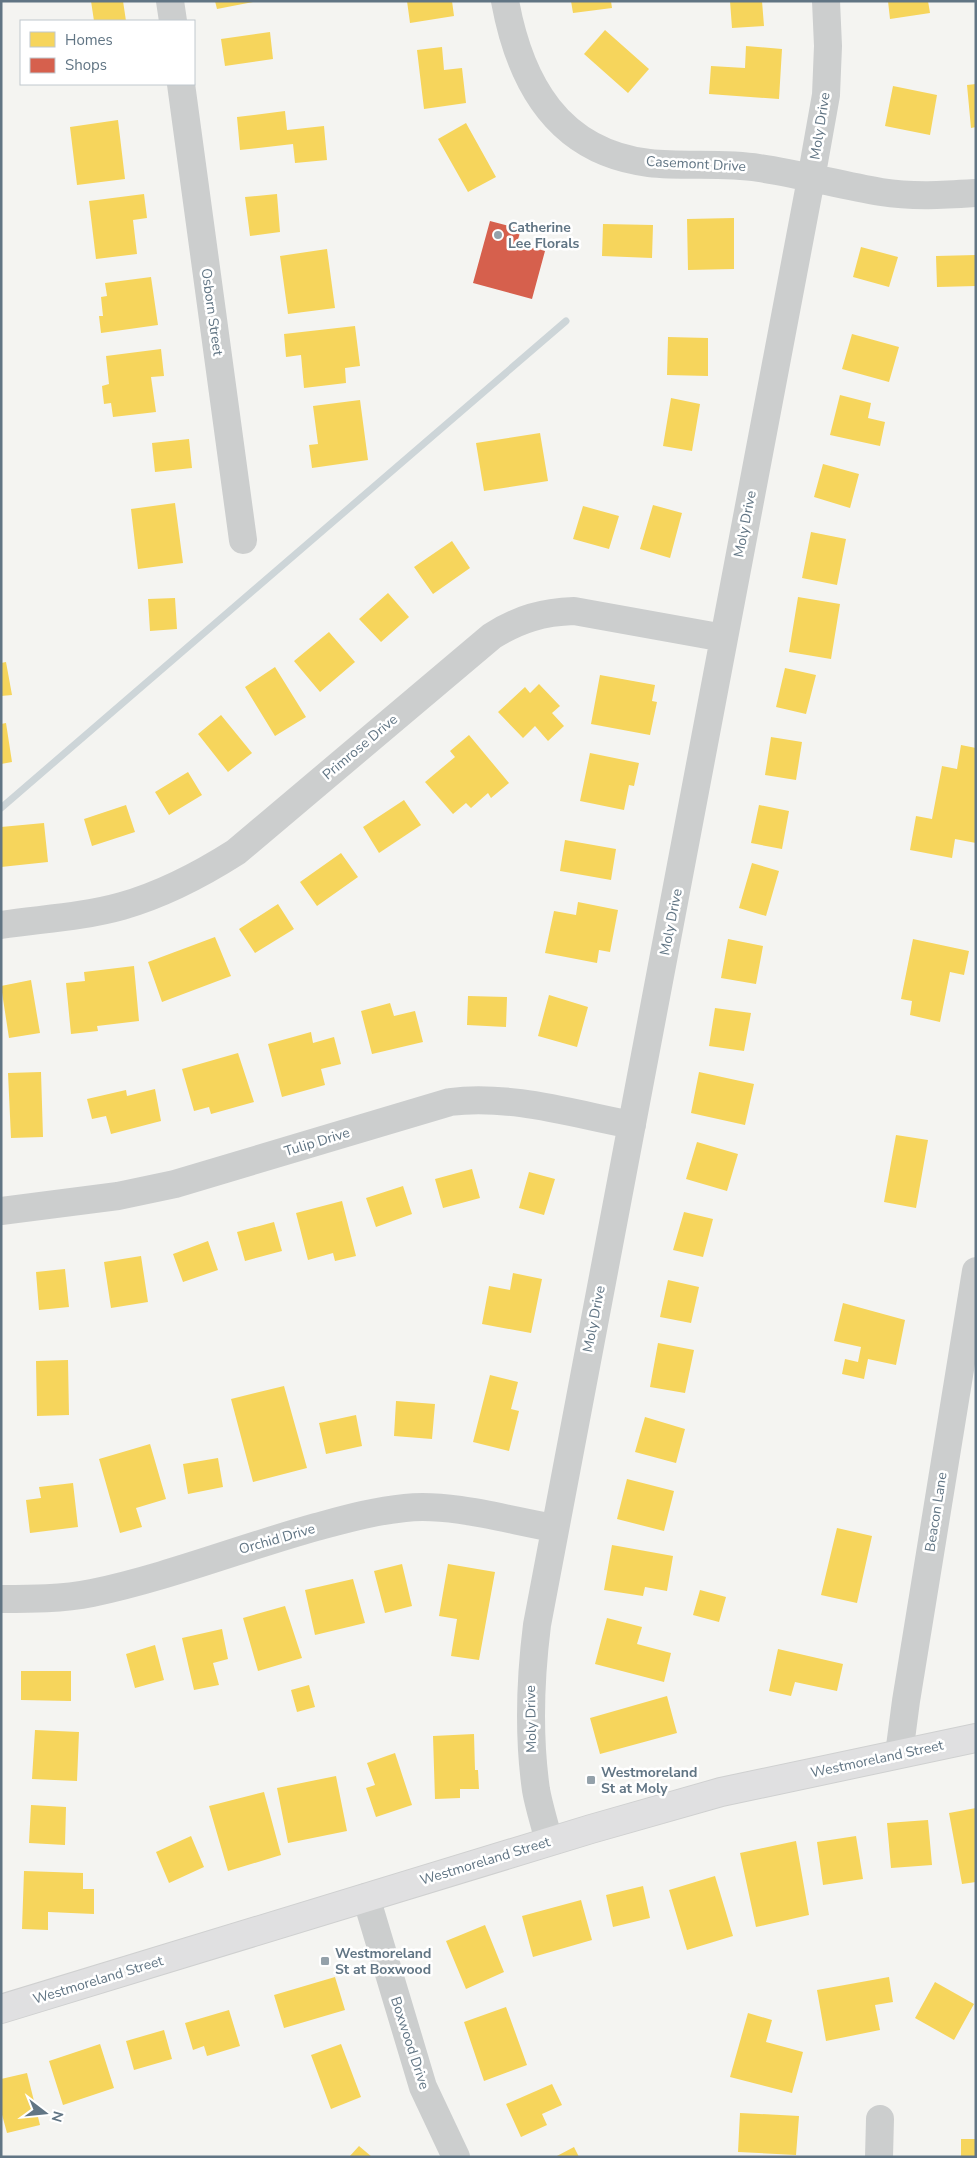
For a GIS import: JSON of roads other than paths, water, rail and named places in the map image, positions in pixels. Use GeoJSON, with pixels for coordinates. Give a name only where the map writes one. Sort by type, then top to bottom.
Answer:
{"type":"FeatureCollection","features":[{"type":"Feature","properties":{"kind":"main road","name":"Westmoreland Street"},"geometry":{"type":"LineString","coordinates":[[1,2010],[366,1897],[722,1792],[976,1738]]}},
{"type":"Feature","properties":{"kind":"street"},"geometry":{"type":"LineString","coordinates":[[170,1],[173,20]]}},
{"type":"Feature","properties":{"kind":"street","name":"Casemont Drive"},"geometry":{"type":"LineString","coordinates":[[505,1],[511,31],[522,65],[536,93],[553,115],[574,134],[599,148],[624,158],[650,163],[739,165],[883,192],[929,196],[976,193]]}},
{"type":"Feature","properties":{"kind":"street","name":"Moly Drive"},"geometry":{"type":"LineString","coordinates":[[550,1842],[536,1792],[530,1742],[530,1682],[536,1625],[826,95],[828,46],[826,1]]}},
{"type":"Feature","properties":{"kind":"street","name":"Osborn Street"},"geometry":{"type":"LineString","coordinates":[[182,85],[243,540]]}},
{"type":"Feature","properties":{"kind":"street","name":"Primrose Drive"},"geometry":{"type":"LineString","coordinates":[[1,925],[122,906],[160,894],[200,875],[236,852],[492,636],[528,617],[551,612],[574,611],[724,638]]}},
{"type":"Feature","properties":{"kind":"street","name":"Tulip Drive"},"geometry":{"type":"LineString","coordinates":[[1,1211],[118,1196],[175,1184],[450,1102],[475,1099],[500,1101],[632,1125]]}},
{"type":"Feature","properties":{"kind":"street","name":"Beacon Lane"},"geometry":{"type":"LineString","coordinates":[[899,1754],[976,1271]]}},
{"type":"Feature","properties":{"kind":"street","name":"Orchid Drive"},"geometry":{"type":"LineString","coordinates":[[1,1599],[45,1599],[90,1594],[351,1518],[407,1508],[445,1509],[554,1528]]}},
{"type":"Feature","properties":{"kind":"street","name":"Boxwood Drive"},"geometry":{"type":"LineString","coordinates":[[366,1897],[423,2086],[456,2157]]}},
{"type":"Feature","properties":{"kind":"street"},"geometry":{"type":"LineString","coordinates":[[879,2157],[880,2119]]}},
{"type":"Feature","properties":{"kind":"waterway"},"geometry":{"type":"LineString","coordinates":[[1,808],[566,321]]}},
{"type":"Feature","properties":{"kind":"place","name":"Catherine Lee Florals"},"geometry":{"type":"Point","coordinates":[498,235]}},
{"type":"Feature","properties":{"kind":"place","name":"Westmoreland St at Moly"},"geometry":{"type":"Point","coordinates":[591,1780]}},
{"type":"Feature","properties":{"kind":"place","name":"Westmoreland St at Boxwood"},"geometry":{"type":"Point","coordinates":[325,1961]}}]}
